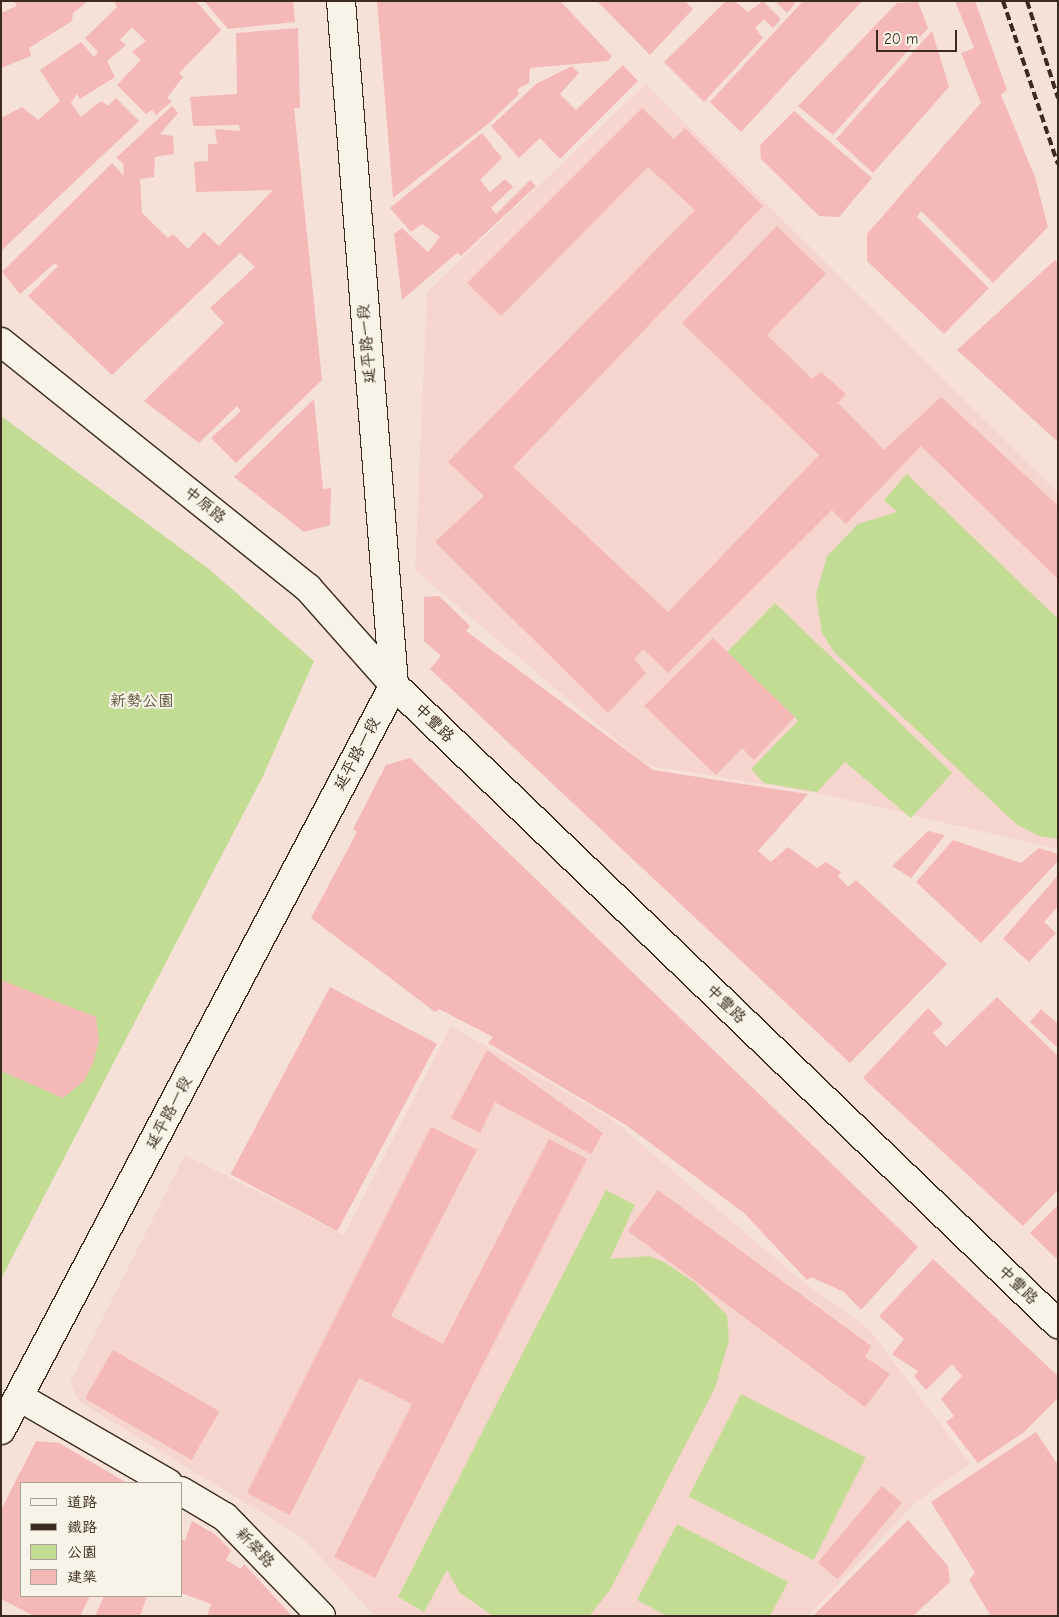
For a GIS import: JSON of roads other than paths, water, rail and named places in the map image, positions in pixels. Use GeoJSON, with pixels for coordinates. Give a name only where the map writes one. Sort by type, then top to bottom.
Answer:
{"type":"FeatureCollection","features":[{"type":"Feature","properties":{"kind":"main road","name":"延平路一段"},"geometry":{"type":"LineString","coordinates":[[1,1430],[394,685],[341,1]]}},
{"type":"Feature","properties":{"kind":"main road","name":"中原路"},"geometry":{"type":"LineString","coordinates":[[1,342],[308,588],[394,685]]}},
{"type":"Feature","properties":{"kind":"main road","name":"中豐路"},"geometry":{"type":"LineString","coordinates":[[394,685],[1058,1324]]}},
{"type":"Feature","properties":{"kind":"main road"},"geometry":{"type":"LineString","coordinates":[[19,1397],[166,1482]]}},
{"type":"Feature","properties":{"kind":"main road","name":"新榮路"},"geometry":{"type":"LineString","coordinates":[[182,1492],[225,1517],[321,1616]]}},
{"type":"Feature","properties":{"kind":"railway"},"geometry":{"type":"LineString","coordinates":[[1003,1],[1058,164]]}},
{"type":"Feature","properties":{"kind":"railway"},"geometry":{"type":"LineString","coordinates":[[1027,1],[1058,98]]}},
{"type":"Feature","properties":{"kind":"park label","name":"新勢公園"},"geometry":{"type":"Point","coordinates":[142,701]}}]}
